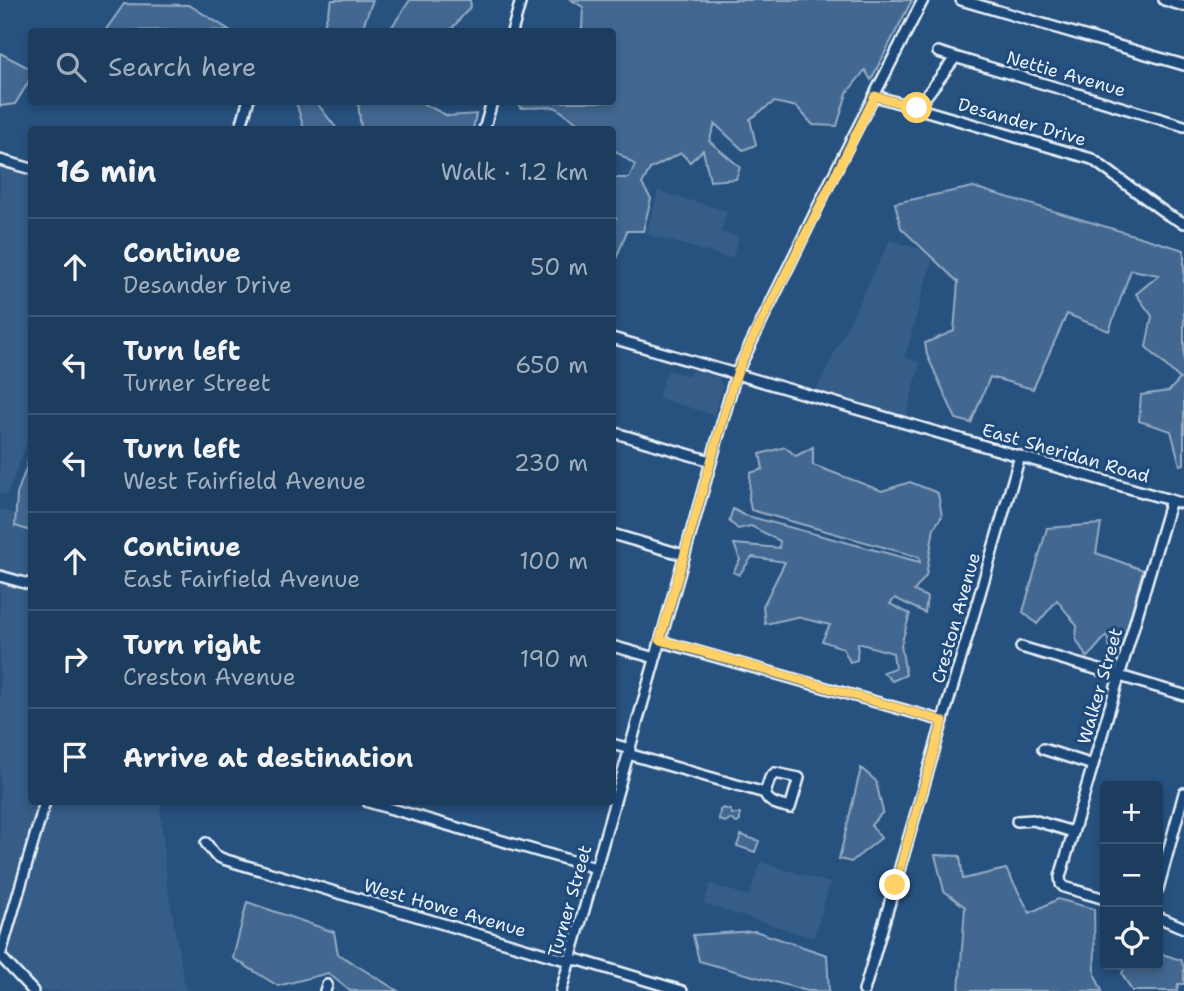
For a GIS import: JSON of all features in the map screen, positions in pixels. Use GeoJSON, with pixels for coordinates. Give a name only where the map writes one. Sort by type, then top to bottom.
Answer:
{"type":"FeatureCollection","features":[{"type":"Feature","properties":{"kind":"street"},"geometry":{"type":"LineString","coordinates":[[513,28],[521,0]]}},
{"type":"Feature","properties":{"kind":"street","name":"Turner Street"},"geometry":{"type":"LineString","coordinates":[[617,775],[629,752],[736,374],[923,0]]}},
{"type":"Feature","properties":{"kind":"street"},"geometry":{"type":"LineString","coordinates":[[961,0],[1184,65]]}},
{"type":"Feature","properties":{"kind":"street"},"geometry":{"type":"LineString","coordinates":[[1164,0],[1184,6]]}},
{"type":"Feature","properties":{"kind":"street","name":"Nettie Avenue"},"geometry":{"type":"LineString","coordinates":[[939,52],[1184,126]]}},
{"type":"Feature","properties":{"kind":"street"},"geometry":{"type":"LineString","coordinates":[[917,108],[955,58]]}},
{"type":"Feature","properties":{"kind":"street","name":"Desander Drive"},"geometry":{"type":"LineString","coordinates":[[875,96],[1092,159],[1168,215],[1184,223]]}},
{"type":"Feature","properties":{"kind":"street"},"geometry":{"type":"LineString","coordinates":[[241,126],[247,105]]}},
{"type":"Feature","properties":{"kind":"street"},"geometry":{"type":"LineString","coordinates":[[485,126],[491,105]]}},
{"type":"Feature","properties":{"kind":"street"},"geometry":{"type":"LineString","coordinates":[[0,160],[28,168]]}},
{"type":"Feature","properties":{"kind":"street","name":"East Sheridan Road"},"geometry":{"type":"LineString","coordinates":[[616,339],[1184,504]]}},
{"type":"Feature","properties":{"kind":"street"},"geometry":{"type":"LineString","coordinates":[[616,433],[711,461]]}},
{"type":"Feature","properties":{"kind":"street","name":"Creston Avenue"},"geometry":{"type":"LineString","coordinates":[[864,991],[1020,456]]}},
{"type":"Feature","properties":{"kind":"street","name":"Walker Street"},"geometry":{"type":"LineString","coordinates":[[1100,898],[1063,887],[1060,880],[1171,500]]}},
{"type":"Feature","properties":{"kind":"street"},"geometry":{"type":"LineString","coordinates":[[616,535],[684,555]]}},
{"type":"Feature","properties":{"kind":"street"},"geometry":{"type":"LineString","coordinates":[[0,576],[28,584]]}},
{"type":"Feature","properties":{"kind":"street"},"geometry":{"type":"LineString","coordinates":[[660,640],[943,721]]}},
{"type":"Feature","properties":{"kind":"street"},"geometry":{"type":"LineString","coordinates":[[616,647],[655,658]]}},
{"type":"Feature","properties":{"kind":"street"},"geometry":{"type":"LineString","coordinates":[[1021,647],[1184,695]]}},
{"type":"Feature","properties":{"kind":"street"},"geometry":{"type":"LineString","coordinates":[[616,746],[765,793]]}},
{"type":"Feature","properties":{"kind":"street"},"geometry":{"type":"LineString","coordinates":[[1043,750],[1093,765]]}},
{"type":"Feature","properties":{"kind":"street"},"geometry":{"type":"LineString","coordinates":[[1163,871],[1184,793]]}},
{"type":"Feature","properties":{"kind":"street"},"geometry":{"type":"LineString","coordinates":[[33,991],[0,956],[44,805]]}},
{"type":"Feature","properties":{"kind":"street"},"geometry":{"type":"LineString","coordinates":[[378,805],[596,868]]}},
{"type":"Feature","properties":{"kind":"street","name":"Turner Street"},"geometry":{"type":"LineString","coordinates":[[561,991],[596,868],[610,805]]}},
{"type":"Feature","properties":{"kind":"street"},"geometry":{"type":"LineString","coordinates":[[1017,821],[1033,820],[1073,832]]}},
{"type":"Feature","properties":{"kind":"street","name":"West Howe Avenue"},"geometry":{"type":"LineString","coordinates":[[206,843],[215,855],[223,859],[681,991]]}},
{"type":"Feature","properties":{"kind":"street"},"geometry":{"type":"LineString","coordinates":[[1163,919],[1184,928]]}},
{"type":"Feature","properties":{"kind":"shaded area"},"geometry":{"type":"Polygon","coordinates":[[[332,0],[373,0],[362,28],[323,28],[332,0]]]}},
{"type":"Feature","properties":{"kind":"shaded area"},"geometry":{"type":"Polygon","coordinates":[[[410,0],[470,0],[471,6],[453,28],[391,28],[410,0]]]}},
{"type":"Feature","properties":{"kind":"shaded area"},"geometry":{"type":"Polygon","coordinates":[[[571,0],[912,0],[871,80],[865,70],[847,93],[837,126],[813,125],[797,107],[774,102],[750,119],[756,145],[743,150],[715,124],[709,141],[740,167],[736,179],[710,181],[703,150],[690,162],[681,153],[650,169],[642,184],[651,199],[643,231],[627,231],[616,259],[616,178],[629,178],[635,165],[616,151],[616,126],[582,126],[555,107],[520,108],[520,105],[616,105],[616,28],[582,28],[583,7],[571,0]]]}},
{"type":"Feature","properties":{"kind":"shaded area"},"geometry":{"type":"Polygon","coordinates":[[[124,4],[189,5],[226,28],[107,28],[124,4]]]}},
{"type":"Feature","properties":{"kind":"shaded area"},"geometry":{"type":"Polygon","coordinates":[[[0,53],[28,67],[28,83],[15,104],[0,106],[0,53]]]}},
{"type":"Feature","properties":{"kind":"shaded area"},"geometry":{"type":"Polygon","coordinates":[[[297,105],[318,105],[335,126],[303,126],[297,105]]]}},
{"type":"Feature","properties":{"kind":"shaded area"},"geometry":{"type":"Polygon","coordinates":[[[358,105],[426,105],[448,116],[476,114],[474,126],[361,126],[358,105]]]}},
{"type":"Feature","properties":{"kind":"shaded area"},"geometry":{"type":"Polygon","coordinates":[[[0,166],[28,174],[28,440],[7,495],[0,493],[0,166]]]}},
{"type":"Feature","properties":{"kind":"shaded area"},"geometry":{"type":"Polygon","coordinates":[[[973,187],[1184,250],[1184,464],[1180,465],[1171,431],[1139,421],[1141,395],[1169,391],[1180,379],[1146,347],[1152,316],[1136,294],[1159,275],[1131,270],[1109,331],[1067,314],[1033,389],[990,377],[971,423],[956,419],[927,355],[925,343],[954,331],[958,282],[901,228],[895,203],[973,187]]]}},
{"type":"Feature","properties":{"kind":"shaded area"},"geometry":{"type":"Polygon","coordinates":[[[658,191],[727,211],[721,232],[739,237],[732,259],[646,234],[658,191]]]}},
{"type":"Feature","properties":{"kind":"shaded area"},"geometry":{"type":"Polygon","coordinates":[[[890,240],[934,253],[905,357],[920,363],[906,418],[815,392],[890,240]]]}},
{"type":"Feature","properties":{"kind":"shaded area"},"geometry":{"type":"Polygon","coordinates":[[[667,370],[689,376],[692,370],[718,377],[723,386],[714,415],[658,398],[667,370]]]}},
{"type":"Feature","properties":{"kind":"shaded area"},"geometry":{"type":"Polygon","coordinates":[[[785,447],[796,456],[813,447],[813,465],[882,491],[910,482],[938,493],[942,516],[934,528],[926,576],[914,591],[927,597],[925,613],[895,598],[890,604],[910,614],[901,645],[906,675],[892,681],[883,672],[895,668],[893,653],[858,643],[857,660],[850,662],[843,648],[822,641],[830,625],[797,617],[765,624],[763,606],[785,562],[752,557],[739,575],[733,572],[740,560],[734,544],[779,548],[780,541],[751,526],[738,529],[729,521],[733,509],[744,515],[920,562],[919,557],[751,510],[750,473],[763,469],[760,454],[785,447]]]}},
{"type":"Feature","properties":{"kind":"shaded area"},"geometry":{"type":"Polygon","coordinates":[[[28,463],[28,530],[15,526],[17,494],[28,463]]]}},
{"type":"Feature","properties":{"kind":"shaded area"},"geometry":{"type":"Polygon","coordinates":[[[0,509],[28,519],[28,805],[160,805],[167,884],[186,991],[34,991],[0,956],[0,509]]]}},
{"type":"Feature","properties":{"kind":"shaded area"},"geometry":{"type":"Polygon","coordinates":[[[1101,524],[1096,553],[1143,570],[1118,662],[1113,663],[1107,635],[1087,658],[1076,639],[1077,626],[1057,600],[1037,624],[1023,612],[1047,528],[1101,524]]]}},
{"type":"Feature","properties":{"kind":"shaded area"},"geometry":{"type":"Polygon","coordinates":[[[861,768],[876,781],[883,812],[871,825],[881,838],[851,862],[839,859],[861,768]]]}},
{"type":"Feature","properties":{"kind":"shaded area"},"geometry":{"type":"Polygon","coordinates":[[[720,810],[730,810],[732,814],[740,814],[740,821],[737,823],[730,819],[725,822],[719,820],[720,810]]]}},
{"type":"Feature","properties":{"kind":"shaded area"},"geometry":{"type":"Polygon","coordinates":[[[741,835],[759,841],[755,852],[737,846],[741,835]]]}},
{"type":"Feature","properties":{"kind":"shaded area"},"geometry":{"type":"Polygon","coordinates":[[[935,855],[960,856],[963,879],[1006,869],[1030,913],[1058,899],[1094,909],[1095,975],[1102,991],[959,991],[965,907],[944,891],[935,855]]]}},
{"type":"Feature","properties":{"kind":"shaded area"},"geometry":{"type":"Polygon","coordinates":[[[760,862],[830,883],[814,938],[704,904],[710,884],[749,896],[760,862]]]}},
{"type":"Feature","properties":{"kind":"shaded area"},"geometry":{"type":"Polygon","coordinates":[[[247,902],[334,932],[338,954],[398,991],[350,991],[328,973],[278,986],[233,958],[247,902]]]}},
{"type":"Feature","properties":{"kind":"shaded area"},"geometry":{"type":"Polygon","coordinates":[[[755,931],[827,955],[829,991],[807,991],[699,961],[693,935],[755,931]]]}},
{"type":"Feature","properties":{"kind":"shaded area"},"geometry":{"type":"Polygon","coordinates":[[[1163,954],[1181,960],[1184,967],[1184,984],[1178,984],[1177,991],[1132,991],[1122,974],[1123,970],[1163,970],[1163,954]]]}},
{"type":"Feature","properties":{"kind":"route"},"geometry":{"type":"LineString","coordinates":[[895,885],[943,721],[660,640],[733,384],[742,361],[875,96],[917,108]]}}]}
